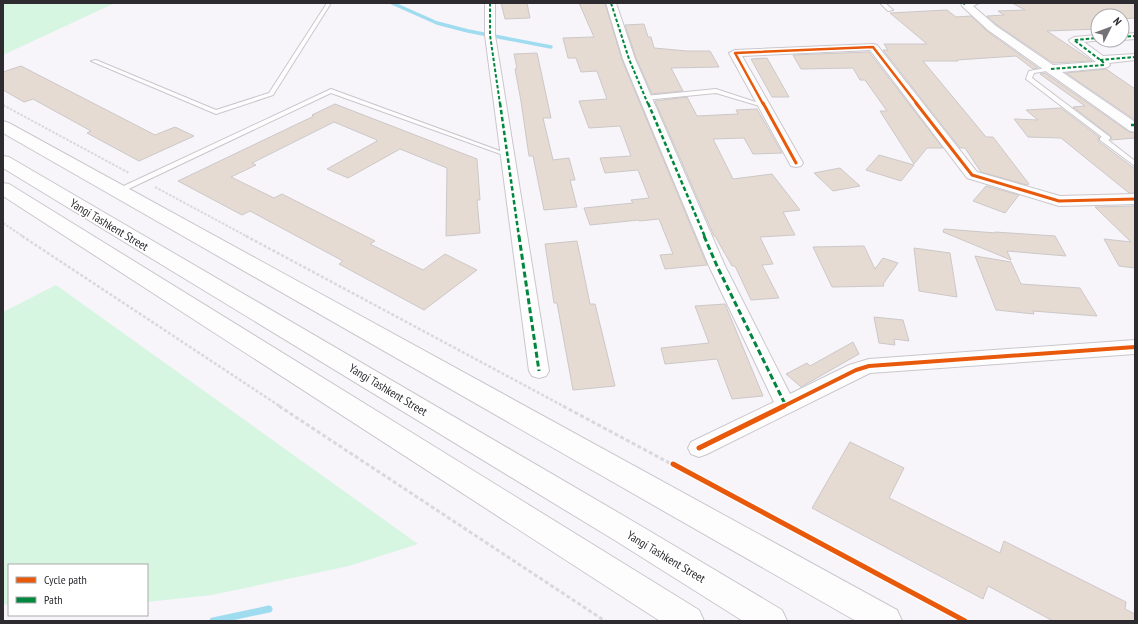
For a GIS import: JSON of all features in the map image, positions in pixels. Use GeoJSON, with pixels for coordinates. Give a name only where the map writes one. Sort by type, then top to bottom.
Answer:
{"type":"FeatureCollection","features":[{"type":"Feature","properties":{"kind":"main road"},"geometry":{"type":"LineString","coordinates":[[3,126],[126,183],[886,621]]}},
{"type":"Feature","properties":{"kind":"main road","name":"Yangi Tashkent Street"},"geometry":{"type":"LineString","coordinates":[[3,161],[605,520],[771,621]]}},
{"type":"Feature","properties":{"kind":"main road","name":"Yangi Tashkent Street"},"geometry":{"type":"LineString","coordinates":[[3,188],[688,621]]}},
{"type":"Feature","properties":{"kind":"street"},"geometry":{"type":"LineString","coordinates":[[490,3],[490,35],[539,371]]}},
{"type":"Feature","properties":{"kind":"street"},"geometry":{"type":"LineString","coordinates":[[611,3],[628,59],[717,266],[786,406]]}},
{"type":"Feature","properties":{"kind":"street"},"geometry":{"type":"LineString","coordinates":[[967,3],[992,28],[1134,126]]}},
{"type":"Feature","properties":{"kind":"street"},"geometry":{"type":"LineString","coordinates":[[1051,69],[1104,65],[1100,60],[1074,40],[1090,39]]}},
{"type":"Feature","properties":{"kind":"street"},"geometry":{"type":"LineString","coordinates":[[796,163],[735,52],[872,47],[972,175],[1059,201],[1135,199]]}},
{"type":"Feature","properties":{"kind":"street"},"geometry":{"type":"LineString","coordinates":[[1100,60],[1135,57]]}},
{"type":"Feature","properties":{"kind":"street"},"geometry":{"type":"LineString","coordinates":[[700,448],[856,370],[869,366],[1135,347]]}},
{"type":"Feature","properties":{"kind":"lane"},"geometry":{"type":"LineString","coordinates":[[94,62],[216,112],[271,94],[330,3]]}},
{"type":"Feature","properties":{"kind":"lane"},"geometry":{"type":"LineString","coordinates":[[882,3],[890,10]]}},
{"type":"Feature","properties":{"kind":"lane"},"geometry":{"type":"LineString","coordinates":[[1051,69],[1031,72],[1029,79],[1108,138],[1102,139],[1135,164]]}},
{"type":"Feature","properties":{"kind":"lane"},"geometry":{"type":"LineString","coordinates":[[126,183],[331,91],[508,155]]}},
{"type":"Feature","properties":{"kind":"lane"},"geometry":{"type":"LineString","coordinates":[[645,98],[716,91],[765,106]]}},
{"type":"Feature","properties":{"kind":"path"},"geometry":{"type":"LineString","coordinates":[[3,105],[126,183]]}},
{"type":"Feature","properties":{"kind":"path"},"geometry":{"type":"LineString","coordinates":[[149,184],[965,621]]}},
{"type":"Feature","properties":{"kind":"path"},"geometry":{"type":"LineString","coordinates":[[3,223],[604,621]]}},
{"type":"Feature","properties":{"kind":"green space"},"geometry":{"type":"Polygon","coordinates":[[[3,3],[115,3],[3,55],[3,3]]]}},
{"type":"Feature","properties":{"kind":"green space"},"geometry":{"type":"Polygon","coordinates":[[[56,285],[418,544],[349,566],[212,595],[148,602],[148,564],[8,564],[8,605],[3,604],[3,312],[56,285]]]}},
{"type":"Feature","properties":{"kind":"building"},"geometry":{"type":"Polygon","coordinates":[[[501,3],[527,3],[530,18],[505,19],[501,3]]]}},
{"type":"Feature","properties":{"kind":"building"},"geometry":{"type":"Polygon","coordinates":[[[579,3],[605,3],[622,60],[707,265],[665,269],[660,255],[673,254],[659,219],[590,225],[584,208],[633,203],[631,200],[649,198],[638,170],[605,173],[600,158],[631,156],[620,126],[589,128],[579,101],[607,99],[597,71],[581,72],[576,58],[568,58],[563,38],[594,37],[579,3]]]}},
{"type":"Feature","properties":{"kind":"building"},"geometry":{"type":"Polygon","coordinates":[[[1012,3],[1135,3],[1135,18],[1130,18],[1130,8],[1090,8],[1090,29],[1047,31],[1092,61],[1053,63],[997,25],[987,16],[1004,15],[998,11],[1025,10],[1012,3]]]}},
{"type":"Feature","properties":{"kind":"building"},"geometry":{"type":"Polygon","coordinates":[[[947,10],[956,17],[971,16],[987,31],[1038,68],[1033,69],[1016,56],[957,60],[958,61],[923,61],[986,137],[993,137],[1029,184],[1027,185],[981,172],[965,148],[960,148],[883,50],[888,50],[884,44],[927,44],[890,13],[947,10]]]}},
{"type":"Feature","properties":{"kind":"building"},"geometry":{"type":"Polygon","coordinates":[[[644,24],[648,37],[651,37],[654,48],[687,51],[710,51],[719,67],[671,68],[683,91],[652,94],[636,58],[625,25],[644,24]]]}},
{"type":"Feature","properties":{"kind":"building"},"geometry":{"type":"Polygon","coordinates":[[[869,52],[943,148],[927,148],[914,164],[880,111],[887,111],[865,80],[860,80],[853,68],[801,69],[793,55],[869,52]]]}},
{"type":"Feature","properties":{"kind":"building"},"geometry":{"type":"Polygon","coordinates":[[[537,53],[551,118],[543,118],[553,160],[569,158],[575,180],[570,180],[577,207],[544,210],[533,156],[529,156],[514,54],[537,53]]]}},
{"type":"Feature","properties":{"kind":"building"},"geometry":{"type":"Polygon","coordinates":[[[767,58],[789,97],[772,97],[751,59],[767,58]]]}},
{"type":"Feature","properties":{"kind":"building"},"geometry":{"type":"Polygon","coordinates":[[[21,66],[155,135],[175,127],[194,136],[139,161],[87,133],[91,131],[33,99],[24,102],[3,90],[3,72],[21,66]]]}},
{"type":"Feature","properties":{"kind":"building"},"geometry":{"type":"Polygon","coordinates":[[[1106,69],[1135,89],[1135,120],[1066,73],[1106,69]]]}},
{"type":"Feature","properties":{"kind":"building"},"geometry":{"type":"Polygon","coordinates":[[[1045,73],[1129,132],[1135,133],[1135,138],[1111,140],[1111,136],[1073,107],[1085,106],[1040,74],[1045,73]]]}},
{"type":"Feature","properties":{"kind":"building"},"geometry":{"type":"Polygon","coordinates":[[[687,97],[697,116],[738,114],[736,110],[757,109],[782,153],[753,154],[744,138],[713,139],[733,179],[772,174],[800,210],[783,212],[795,235],[760,237],[773,264],[762,265],[779,298],[751,300],[735,266],[732,266],[714,236],[655,101],[687,97]]]}},
{"type":"Feature","properties":{"kind":"building"},"geometry":{"type":"Polygon","coordinates":[[[335,104],[477,159],[480,200],[477,200],[480,233],[446,236],[447,168],[400,149],[348,178],[327,169],[377,141],[334,122],[252,163],[256,165],[231,177],[274,198],[282,194],[375,241],[370,244],[423,270],[445,254],[477,270],[424,310],[339,264],[343,261],[250,211],[242,215],[178,181],[314,116],[312,115],[335,104]]]}},
{"type":"Feature","properties":{"kind":"building"},"geometry":{"type":"Polygon","coordinates":[[[1061,108],[1099,137],[1098,141],[1135,169],[1135,193],[1129,193],[1061,138],[1028,137],[1014,119],[1038,120],[1026,110],[1061,108]]]}},
{"type":"Feature","properties":{"kind":"building"},"geometry":{"type":"Polygon","coordinates":[[[879,155],[914,165],[901,181],[866,170],[879,155]]]}},
{"type":"Feature","properties":{"kind":"building"},"geometry":{"type":"Polygon","coordinates":[[[840,168],[860,186],[833,191],[814,173],[840,168]]]}},
{"type":"Feature","properties":{"kind":"building"},"geometry":{"type":"Polygon","coordinates":[[[986,186],[1019,195],[1005,213],[973,201],[986,186]]]}},
{"type":"Feature","properties":{"kind":"building"},"geometry":{"type":"Polygon","coordinates":[[[1135,206],[1135,268],[1119,266],[1104,239],[1131,242],[1095,207],[1135,206]]]}},
{"type":"Feature","properties":{"kind":"building"},"geometry":{"type":"Polygon","coordinates":[[[944,229],[1055,236],[1066,256],[1007,251],[1011,260],[943,232],[944,229]]]}},
{"type":"Feature","properties":{"kind":"building"},"geometry":{"type":"Polygon","coordinates":[[[577,241],[590,304],[595,304],[615,386],[573,390],[557,303],[554,303],[545,244],[577,241]]]}},
{"type":"Feature","properties":{"kind":"building"},"geometry":{"type":"Polygon","coordinates":[[[864,246],[875,269],[883,258],[898,263],[883,284],[884,286],[832,287],[813,247],[864,246]]]}},
{"type":"Feature","properties":{"kind":"building"},"geometry":{"type":"Polygon","coordinates":[[[914,248],[950,253],[957,297],[919,291],[914,248]]]}},
{"type":"Feature","properties":{"kind":"building"},"geometry":{"type":"Polygon","coordinates":[[[975,256],[1011,262],[1021,284],[1080,288],[1097,316],[1033,311],[1034,314],[996,310],[975,256]]]}},
{"type":"Feature","properties":{"kind":"building"},"geometry":{"type":"Polygon","coordinates":[[[725,304],[763,396],[732,399],[717,359],[665,364],[661,348],[709,343],[695,306],[725,304]]]}},
{"type":"Feature","properties":{"kind":"building"},"geometry":{"type":"Polygon","coordinates":[[[874,317],[903,320],[909,341],[894,339],[895,345],[879,343],[874,317]]]}},
{"type":"Feature","properties":{"kind":"building"},"geometry":{"type":"Polygon","coordinates":[[[853,342],[859,354],[801,387],[786,374],[807,363],[810,366],[853,342]]]}},
{"type":"Feature","properties":{"kind":"building"},"geometry":{"type":"Polygon","coordinates":[[[850,442],[904,468],[889,498],[1000,553],[1004,541],[1126,602],[1125,609],[1135,614],[1135,621],[1053,621],[988,586],[983,599],[812,508],[850,442]]]}},
{"type":"Feature","properties":{"kind":"waterway"},"geometry":{"type":"LineString","coordinates":[[392,3],[437,23],[468,31],[551,47]]}},
{"type":"Feature","properties":{"kind":"waterway"},"geometry":{"type":"LineString","coordinates":[[213,621],[269,609]]}},
{"type":"Feature","properties":{"kind":"marked path"},"geometry":{"type":"LineString","coordinates":[[490,3],[490,35],[539,371]]}},
{"type":"Feature","properties":{"kind":"marked path"},"geometry":{"type":"LineString","coordinates":[[611,3],[629,59],[717,266],[786,406]]}},
{"type":"Feature","properties":{"kind":"marked path"},"geometry":{"type":"LineString","coordinates":[[1130,36],[1135,36]]}},
{"type":"Feature","properties":{"kind":"marked path"},"geometry":{"type":"LineString","coordinates":[[1051,69],[1104,65],[1103,62],[1074,40],[1090,39]]}},
{"type":"Feature","properties":{"kind":"marked path"},"geometry":{"type":"LineString","coordinates":[[1100,60],[1135,57]]}},
{"type":"Feature","properties":{"kind":"cycle path"},"geometry":{"type":"LineString","coordinates":[[796,163],[735,53],[873,47],[972,175],[1059,201],[1135,199]]}},
{"type":"Feature","properties":{"kind":"cycle path"},"geometry":{"type":"LineString","coordinates":[[699,448],[856,370],[869,366],[1135,347]]}},
{"type":"Feature","properties":{"kind":"cycle path"},"geometry":{"type":"LineString","coordinates":[[673,464],[965,621]]}}]}
